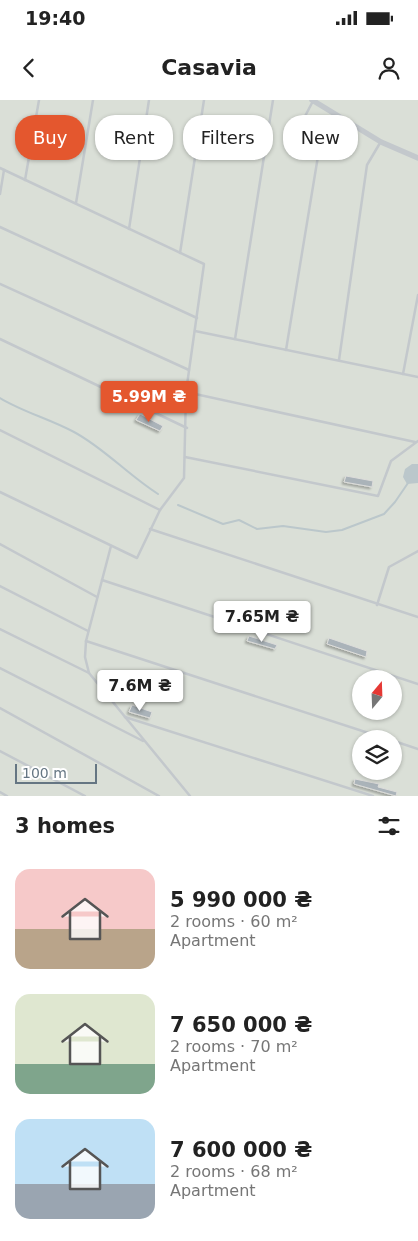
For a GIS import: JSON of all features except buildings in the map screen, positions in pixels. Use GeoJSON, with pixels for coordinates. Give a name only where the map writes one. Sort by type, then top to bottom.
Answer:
{"type":"FeatureCollection","features":[{"type":"Feature","properties":{"kind":"street"},"geometry":{"type":"LineString","coordinates":[[312,100],[381,142],[418,158]]}},
{"type":"Feature","properties":{"kind":"lane"},"geometry":{"type":"LineString","coordinates":[[25,180],[39,100]]}},
{"type":"Feature","properties":{"kind":"lane"},"geometry":{"type":"LineString","coordinates":[[76,203],[93,100]]}},
{"type":"Feature","properties":{"kind":"lane"},"geometry":{"type":"LineString","coordinates":[[129,229],[149,100]]}},
{"type":"Feature","properties":{"kind":"lane"},"geometry":{"type":"LineString","coordinates":[[180,253],[204,100]]}},
{"type":"Feature","properties":{"kind":"lane"},"geometry":{"type":"LineString","coordinates":[[234,339],[273,100]]}},
{"type":"Feature","properties":{"kind":"lane"},"geometry":{"type":"LineString","coordinates":[[286,350],[322,132],[302,122],[312,100]]}},
{"type":"Feature","properties":{"kind":"lane"},"geometry":{"type":"LineString","coordinates":[[339,360],[367,165],[381,142]]}},
{"type":"Feature","properties":{"kind":"lane"},"geometry":{"type":"LineString","coordinates":[[0,168],[204,264],[186,392],[187,428],[184,478],[160,510],[136,558],[0,492]]}},
{"type":"Feature","properties":{"kind":"lane"},"geometry":{"type":"LineString","coordinates":[[0,194],[4,170]]}},
{"type":"Feature","properties":{"kind":"lane"},"geometry":{"type":"LineString","coordinates":[[0,227],[197,318]]}},
{"type":"Feature","properties":{"kind":"lane"},"geometry":{"type":"LineString","coordinates":[[0,284],[190,370]]}},
{"type":"Feature","properties":{"kind":"lane"},"geometry":{"type":"LineString","coordinates":[[403,374],[418,295]]}},
{"type":"Feature","properties":{"kind":"lane"},"geometry":{"type":"LineString","coordinates":[[195,331],[418,377]]}},
{"type":"Feature","properties":{"kind":"lane"},"geometry":{"type":"LineString","coordinates":[[0,339],[187,428]]}},
{"type":"Feature","properties":{"kind":"lane"},"geometry":{"type":"LineString","coordinates":[[186,392],[417,442]]}},
{"type":"Feature","properties":{"kind":"lane"},"geometry":{"type":"LineString","coordinates":[[0,430],[160,510]]}},
{"type":"Feature","properties":{"kind":"lane"},"geometry":{"type":"LineString","coordinates":[[185,457],[378,496],[391,462],[417,442]]}},
{"type":"Feature","properties":{"kind":"lane"},"geometry":{"type":"LineString","coordinates":[[150,530],[418,617]]}},
{"type":"Feature","properties":{"kind":"lane"},"geometry":{"type":"LineString","coordinates":[[0,544],[98,597]]}},
{"type":"Feature","properties":{"kind":"lane"},"geometry":{"type":"LineString","coordinates":[[89,673],[85,657],[86,642],[111,546]]}},
{"type":"Feature","properties":{"kind":"lane"},"geometry":{"type":"LineString","coordinates":[[378,604],[389,567],[418,551]]}},
{"type":"Feature","properties":{"kind":"lane"},"geometry":{"type":"LineString","coordinates":[[102,580],[418,684]]}},
{"type":"Feature","properties":{"kind":"lane"},"geometry":{"type":"LineString","coordinates":[[0,586],[88,632]]}},
{"type":"Feature","properties":{"kind":"lane"},"geometry":{"type":"LineString","coordinates":[[0,629],[89,673],[190,796]]}},
{"type":"Feature","properties":{"kind":"lane"},"geometry":{"type":"LineString","coordinates":[[86,642],[360,730]]}},
{"type":"Feature","properties":{"kind":"lane"},"geometry":{"type":"LineString","coordinates":[[0,668],[146,742]]}},
{"type":"Feature","properties":{"kind":"lane"},"geometry":{"type":"LineString","coordinates":[[0,708],[159,796]]}},
{"type":"Feature","properties":{"kind":"lane"},"geometry":{"type":"LineString","coordinates":[[125,717],[373,796]]}},
{"type":"Feature","properties":{"kind":"lane"},"geometry":{"type":"LineString","coordinates":[[402,744],[418,749]]}},
{"type":"Feature","properties":{"kind":"lane"},"geometry":{"type":"LineString","coordinates":[[0,750],[85,796]]}},
{"type":"Feature","properties":{"kind":"lane"},"geometry":{"type":"LineString","coordinates":[[0,792],[7,796]]}},
{"type":"Feature","properties":{"kind":"shaded area"},"geometry":{"type":"Polygon","coordinates":[[[0,100],[418,100],[418,796],[0,796],[0,100]]]}},
{"type":"Feature","properties":{"kind":"shaded area"},"geometry":{"type":"Polygon","coordinates":[[[412,464],[418,464],[418,483],[407,484],[403,477],[405,469],[412,464]]]}},
{"type":"Feature","properties":{"kind":"waterway"},"geometry":{"type":"LineString","coordinates":[[0,398],[85,438],[158,494]]}},
{"type":"Feature","properties":{"kind":"waterway"},"geometry":{"type":"LineString","coordinates":[[178,505],[223,524],[239,520],[257,529],[283,526],[326,532],[342,530],[384,514],[408,483]]}}]}
